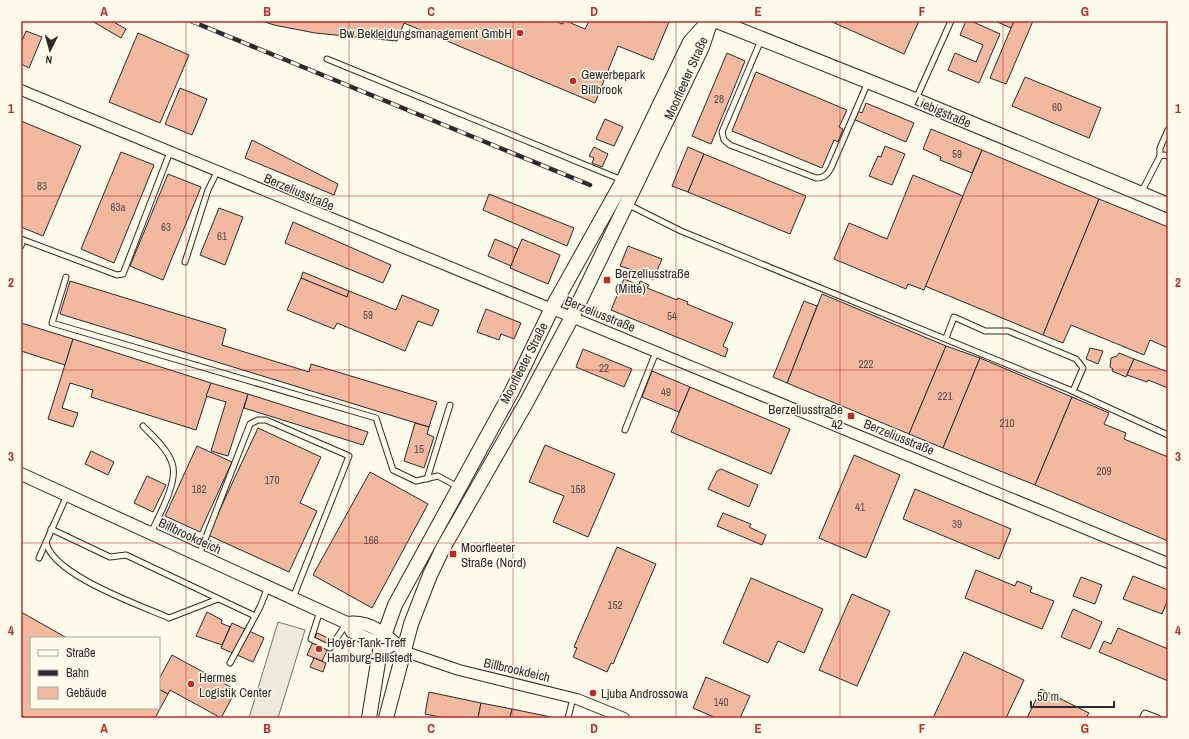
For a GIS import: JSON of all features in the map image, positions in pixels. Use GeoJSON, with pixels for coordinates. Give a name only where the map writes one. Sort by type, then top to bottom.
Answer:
{"type":"FeatureCollection","features":[{"type":"Feature","properties":{"kind":"main road","name":"Moorfleeter Straße"},"geometry":{"type":"LineString","coordinates":[[386,718],[403,651],[427,582],[442,548],[526,403],[572,317],[627,204],[629,184],[690,42],[710,21]]}},
{"type":"Feature","properties":{"kind":"main road","name":"Liebigstraße"},"geometry":{"type":"LineString","coordinates":[[717,21],[915,100],[1168,205]]}},
{"type":"Feature","properties":{"kind":"main road","name":"Moorfleeter Straße"},"geometry":{"type":"LineString","coordinates":[[369,718],[383,639],[395,605],[458,487],[512,391],[552,308],[614,198],[629,184]]}},
{"type":"Feature","properties":{"kind":"street","name":"Berzeliusstraße"},"geometry":{"type":"LineString","coordinates":[[21,90],[436,263],[552,308],[1168,563]]}},
{"type":"Feature","properties":{"kind":"street","name":"Billbrookdeich"},"geometry":{"type":"LineString","coordinates":[[21,474],[320,610],[347,623],[352,632],[383,639],[403,651],[459,670],[573,697],[624,718]]}},
{"type":"Feature","properties":{"kind":"lane"},"geometry":{"type":"LineString","coordinates":[[915,100],[951,21]]}},
{"type":"Feature","properties":{"kind":"lane"},"geometry":{"type":"LineString","coordinates":[[761,39],[722,132],[724,140],[730,145],[816,178],[826,176],[831,168],[868,81]]}},
{"type":"Feature","properties":{"kind":"lane"},"geometry":{"type":"LineString","coordinates":[[327,59],[629,184]]}},
{"type":"Feature","properties":{"kind":"lane"},"geometry":{"type":"LineString","coordinates":[[1140,194],[1160,156],[1160,148],[1168,130]]}},
{"type":"Feature","properties":{"kind":"lane"},"geometry":{"type":"LineString","coordinates":[[21,246],[22,240],[117,275],[123,274],[170,152]]}},
{"type":"Feature","properties":{"kind":"lane"},"geometry":{"type":"LineString","coordinates":[[1160,156],[1164,154],[1168,156]]}},
{"type":"Feature","properties":{"kind":"lane"},"geometry":{"type":"LineString","coordinates":[[185,262],[208,190],[217,172]]}},
{"type":"Feature","properties":{"kind":"lane"},"geometry":{"type":"LineString","coordinates":[[614,198],[681,231],[1073,391],[1168,436]]}},
{"type":"Feature","properties":{"kind":"lane"},"geometry":{"type":"LineString","coordinates":[[66,277],[52,323],[376,418],[393,470],[416,481],[438,476],[458,487]]}},
{"type":"Feature","properties":{"kind":"lane"},"geometry":{"type":"LineString","coordinates":[[946,338],[954,318],[985,331],[1008,331],[1076,360],[1083,368],[1073,391]]}},
{"type":"Feature","properties":{"kind":"lane"},"geometry":{"type":"LineString","coordinates":[[625,430],[656,351]]}},
{"type":"Feature","properties":{"kind":"lane"},"geometry":{"type":"LineString","coordinates":[[427,479],[450,405]]}},
{"type":"Feature","properties":{"kind":"lane"},"geometry":{"type":"LineString","coordinates":[[199,556],[250,424],[258,420],[266,420],[349,456],[293,599]]}},
{"type":"Feature","properties":{"kind":"lane"},"geometry":{"type":"LineString","coordinates":[[143,426],[162,447],[172,464],[172,486],[151,534]]}},
{"type":"Feature","properties":{"kind":"lane"},"geometry":{"type":"LineString","coordinates":[[40,558],[51,529],[67,495]]}},
{"type":"Feature","properties":{"kind":"lane"},"geometry":{"type":"LineString","coordinates":[[51,529],[110,557],[126,555],[255,616]]}},
{"type":"Feature","properties":{"kind":"lane"},"geometry":{"type":"LineString","coordinates":[[46,542],[54,557],[74,575],[169,618],[218,599]]}},
{"type":"Feature","properties":{"kind":"lane"},"geometry":{"type":"LineString","coordinates":[[230,663],[255,616],[268,587]]}},
{"type":"Feature","properties":{"kind":"lane"},"geometry":{"type":"LineString","coordinates":[[320,610],[311,640],[330,648],[347,623]]}},
{"type":"Feature","properties":{"kind":"lane"},"geometry":{"type":"LineString","coordinates":[[568,718],[573,697]]}},
{"type":"Feature","properties":{"kind":"lane"},"geometry":{"type":"LineString","coordinates":[[1142,718],[1145,713],[1158,718]]}},
{"type":"Feature","properties":{"kind":"shaded area"},"geometry":{"type":"Polygon","coordinates":[[[278,622],[305,630],[278,718],[249,718],[278,622]]]}},
{"type":"Feature","properties":{"kind":"building"},"geometry":{"type":"Polygon","coordinates":[[[92,21],[112,21],[126,29],[121,38],[92,21]]]}},
{"type":"Feature","properties":{"kind":"building","name":"Gewerbepark Billbrook"},"geometry":{"type":"Polygon","coordinates":[[[262,21],[555,21],[562,24],[566,21],[585,29],[589,21],[669,22],[653,60],[618,46],[595,103],[404,23],[397,41],[315,33],[274,25],[262,21]]]}},
{"type":"Feature","properties":{"kind":"building"},"geometry":{"type":"Polygon","coordinates":[[[830,21],[919,21],[904,54],[830,21]]]}},
{"type":"Feature","properties":{"kind":"building"},"geometry":{"type":"Polygon","coordinates":[[[966,21],[971,21],[1000,34],[979,83],[948,70],[955,53],[976,62],[983,45],[960,35],[966,21]]]}},
{"type":"Feature","properties":{"kind":"building"},"geometry":{"type":"Polygon","coordinates":[[[995,21],[1014,21],[1011,28],[995,21]]]}},
{"type":"Feature","properties":{"kind":"building"},"geometry":{"type":"Polygon","coordinates":[[[1014,21],[1033,21],[1006,84],[990,78],[1014,21]]]}},
{"type":"Feature","properties":{"kind":"building"},"geometry":{"type":"Polygon","coordinates":[[[26,31],[42,37],[29,68],[21,64],[21,43],[26,31]]]}},
{"type":"Feature","properties":{"kind":"building"},"geometry":{"type":"Polygon","coordinates":[[[138,33],[189,55],[160,123],[109,102],[138,33]]]}},
{"type":"Feature","properties":{"kind":"building"},"geometry":{"type":"Polygon","coordinates":[[[727,53],[745,61],[711,144],[692,136],[727,53]]]}},
{"type":"Feature","properties":{"kind":"building"},"geometry":{"type":"Polygon","coordinates":[[[756,72],[847,110],[839,127],[843,129],[838,142],[834,140],[822,168],[732,131],[756,72]]]}},
{"type":"Feature","properties":{"kind":"building"},"geometry":{"type":"Polygon","coordinates":[[[1025,77],[1101,108],[1089,138],[1012,106],[1025,77]]]}},
{"type":"Feature","properties":{"kind":"building"},"geometry":{"type":"Polygon","coordinates":[[[180,88],[207,99],[192,135],[165,124],[180,88]]]}},
{"type":"Feature","properties":{"kind":"building"},"geometry":{"type":"Polygon","coordinates":[[[866,103],[914,123],[906,142],[853,119],[857,111],[862,113],[866,103]]]}},
{"type":"Feature","properties":{"kind":"building"},"geometry":{"type":"Polygon","coordinates":[[[605,119],[623,127],[614,146],[596,139],[605,119]]]}},
{"type":"Feature","properties":{"kind":"building"},"geometry":{"type":"Polygon","coordinates":[[[21,121],[81,146],[43,236],[21,227],[21,121]]]}},
{"type":"Feature","properties":{"kind":"building"},"geometry":{"type":"Polygon","coordinates":[[[931,129],[982,150],[972,173],[940,160],[941,157],[923,149],[931,129]]]}},
{"type":"Feature","properties":{"kind":"building"},"geometry":{"type":"Polygon","coordinates":[[[252,140],[338,184],[334,195],[245,158],[252,140]]]}},
{"type":"Feature","properties":{"kind":"building"},"geometry":{"type":"Polygon","coordinates":[[[885,146],[905,154],[892,185],[869,176],[878,156],[881,157],[885,146]]]}},
{"type":"Feature","properties":{"kind":"building"},"geometry":{"type":"Polygon","coordinates":[[[594,147],[608,154],[602,167],[592,163],[594,158],[589,156],[594,147]]]}},
{"type":"Feature","properties":{"kind":"building"},"geometry":{"type":"Polygon","coordinates":[[[688,147],[704,154],[688,192],[672,186],[688,147]]]}},
{"type":"Feature","properties":{"kind":"building"},"geometry":{"type":"Polygon","coordinates":[[[982,150],[1099,199],[1043,335],[925,286],[982,150]]]}},
{"type":"Feature","properties":{"kind":"building"},"geometry":{"type":"Polygon","coordinates":[[[121,152],[154,165],[114,263],[81,249],[121,152]]]}},
{"type":"Feature","properties":{"kind":"building"},"geometry":{"type":"Polygon","coordinates":[[[704,154],[806,196],[790,234],[688,192],[704,154]]]}},
{"type":"Feature","properties":{"kind":"building"},"geometry":{"type":"Polygon","coordinates":[[[168,174],[201,187],[163,280],[130,266],[168,174]]]}},
{"type":"Feature","properties":{"kind":"building"},"geometry":{"type":"Polygon","coordinates":[[[913,175],[963,196],[924,290],[908,284],[906,289],[834,259],[849,223],[887,239],[913,175]]]}},
{"type":"Feature","properties":{"kind":"building"},"geometry":{"type":"Polygon","coordinates":[[[489,194],[574,228],[567,246],[483,210],[489,194]]]}},
{"type":"Feature","properties":{"kind":"building"},"geometry":{"type":"Polygon","coordinates":[[[1099,199],[1168,227],[1168,348],[1150,340],[1144,355],[1071,325],[1063,343],[1043,335],[1099,199]]]}},
{"type":"Feature","properties":{"kind":"building"},"geometry":{"type":"Polygon","coordinates":[[[219,208],[243,217],[225,265],[200,255],[219,208]]]}},
{"type":"Feature","properties":{"kind":"building"},"geometry":{"type":"Polygon","coordinates":[[[293,222],[391,265],[383,283],[285,243],[293,222]]]}},
{"type":"Feature","properties":{"kind":"building"},"geometry":{"type":"Polygon","coordinates":[[[495,239],[518,249],[511,266],[488,256],[495,239]]]}},
{"type":"Feature","properties":{"kind":"building"},"geometry":{"type":"Polygon","coordinates":[[[522,239],[560,255],[548,284],[510,268],[522,239]]]}},
{"type":"Feature","properties":{"kind":"building"},"geometry":{"type":"Polygon","coordinates":[[[628,246],[662,259],[653,280],[650,278],[651,276],[620,266],[628,246]]]}},
{"type":"Feature","properties":{"kind":"building"},"geometry":{"type":"Polygon","coordinates":[[[303,272],[349,291],[347,297],[301,278],[303,272]]]}},
{"type":"Feature","properties":{"kind":"building"},"geometry":{"type":"Polygon","coordinates":[[[301,278],[347,297],[349,291],[396,310],[402,295],[439,310],[432,326],[418,321],[405,351],[337,323],[334,329],[287,310],[301,278]]]}},
{"type":"Feature","properties":{"kind":"building"},"geometry":{"type":"Polygon","coordinates":[[[624,279],[639,285],[640,281],[649,285],[647,288],[677,300],[678,298],[688,302],[687,304],[733,323],[723,346],[728,349],[725,357],[611,310],[624,279]]]}},
{"type":"Feature","properties":{"kind":"building"},"geometry":{"type":"Polygon","coordinates":[[[70,281],[226,329],[222,345],[309,372],[311,364],[437,402],[429,427],[60,314],[70,281]]]}},
{"type":"Feature","properties":{"kind":"building"},"geometry":{"type":"Polygon","coordinates":[[[822,294],[946,346],[909,434],[787,383],[822,294]]]}},
{"type":"Feature","properties":{"kind":"building"},"geometry":{"type":"Polygon","coordinates":[[[804,301],[817,306],[787,383],[773,377],[804,301]]]}},
{"type":"Feature","properties":{"kind":"building"},"geometry":{"type":"Polygon","coordinates":[[[486,309],[521,323],[514,339],[501,334],[499,340],[477,332],[486,309]]]}},
{"type":"Feature","properties":{"kind":"building"},"geometry":{"type":"Polygon","coordinates":[[[21,323],[73,339],[65,365],[21,351],[21,323]]]}},
{"type":"Feature","properties":{"kind":"building"},"geometry":{"type":"Polygon","coordinates":[[[73,339],[211,383],[196,430],[91,397],[93,390],[70,383],[62,408],[78,413],[73,427],[48,419],[73,339]]]}},
{"type":"Feature","properties":{"kind":"building"},"geometry":{"type":"Polygon","coordinates":[[[946,346],[980,358],[943,448],[909,434],[946,346]]]}},
{"type":"Feature","properties":{"kind":"building"},"geometry":{"type":"Polygon","coordinates":[[[1090,348],[1103,351],[1098,364],[1086,359],[1090,348]]]}},
{"type":"Feature","properties":{"kind":"building"},"geometry":{"type":"Polygon","coordinates":[[[583,349],[632,369],[624,387],[576,367],[583,349]]]}},
{"type":"Feature","properties":{"kind":"building"},"geometry":{"type":"Polygon","coordinates":[[[1119,353],[1134,359],[1126,377],[1112,371],[1113,369],[1110,367],[1111,358],[1117,356],[1119,353]]]}},
{"type":"Feature","properties":{"kind":"building"},"geometry":{"type":"Polygon","coordinates":[[[980,358],[1072,397],[1035,485],[943,448],[980,358]]]}},
{"type":"Feature","properties":{"kind":"building"},"geometry":{"type":"Polygon","coordinates":[[[1134,359],[1168,372],[1168,388],[1148,380],[1147,382],[1127,375],[1134,359]]]}},
{"type":"Feature","properties":{"kind":"building"},"geometry":{"type":"Polygon","coordinates":[[[652,371],[690,387],[679,412],[642,397],[652,371]]]}},
{"type":"Feature","properties":{"kind":"building"},"geometry":{"type":"Polygon","coordinates":[[[211,383],[248,394],[228,456],[211,451],[226,402],[206,396],[211,383]]]}},
{"type":"Feature","properties":{"kind":"building"},"geometry":{"type":"Polygon","coordinates":[[[690,387],[790,429],[771,474],[671,432],[690,387]]]}},
{"type":"Feature","properties":{"kind":"building"},"geometry":{"type":"Polygon","coordinates":[[[248,394],[368,432],[363,445],[244,408],[248,394]]]}},
{"type":"Feature","properties":{"kind":"building"},"geometry":{"type":"Polygon","coordinates":[[[1072,397],[1109,413],[1104,424],[1126,433],[1124,439],[1168,457],[1168,541],[1035,485],[1072,397]]]}},
{"type":"Feature","properties":{"kind":"building"},"geometry":{"type":"Polygon","coordinates":[[[415,423],[429,427],[427,434],[434,437],[424,468],[404,461],[415,423]]]}},
{"type":"Feature","properties":{"kind":"building"},"geometry":{"type":"Polygon","coordinates":[[[258,428],[321,457],[300,503],[317,511],[289,572],[208,535],[258,428]]]}},
{"type":"Feature","properties":{"kind":"building"},"geometry":{"type":"Polygon","coordinates":[[[545,445],[615,474],[588,537],[553,522],[564,496],[529,482],[545,445]]]}},
{"type":"Feature","properties":{"kind":"building"},"geometry":{"type":"Polygon","coordinates":[[[197,446],[232,462],[200,532],[165,516],[197,446]]]}},
{"type":"Feature","properties":{"kind":"building"},"geometry":{"type":"Polygon","coordinates":[[[91,451],[114,462],[108,475],[85,464],[91,451]]]}},
{"type":"Feature","properties":{"kind":"building"},"geometry":{"type":"Polygon","coordinates":[[[854,455],[900,475],[866,558],[819,538],[854,455]]]}},
{"type":"Feature","properties":{"kind":"building"},"geometry":{"type":"Polygon","coordinates":[[[721,469],[758,485],[749,507],[708,489],[717,471],[721,469]]]}},
{"type":"Feature","properties":{"kind":"building"},"geometry":{"type":"Polygon","coordinates":[[[370,472],[428,504],[372,608],[313,575],[370,472]]]}},
{"type":"Feature","properties":{"kind":"building"},"geometry":{"type":"Polygon","coordinates":[[[147,476],[166,485],[153,512],[134,503],[147,476]]]}},
{"type":"Feature","properties":{"kind":"building"},"geometry":{"type":"Polygon","coordinates":[[[915,489],[1011,529],[999,559],[903,519],[915,489]]]}},
{"type":"Feature","properties":{"kind":"building"},"geometry":{"type":"Polygon","coordinates":[[[723,513],[751,524],[749,527],[766,535],[762,545],[717,526],[723,513]]]}},
{"type":"Feature","properties":{"kind":"building"},"geometry":{"type":"Polygon","coordinates":[[[617,547],[656,564],[613,664],[611,663],[607,672],[573,657],[577,648],[574,647],[617,547]]]}},
{"type":"Feature","properties":{"kind":"building"},"geometry":{"type":"Polygon","coordinates":[[[976,570],[1015,586],[1017,581],[1032,587],[1030,592],[1054,601],[1042,629],[965,598],[976,570]]]}},
{"type":"Feature","properties":{"kind":"building"},"geometry":{"type":"Polygon","coordinates":[[[1133,576],[1168,590],[1168,599],[1162,614],[1123,599],[1133,576]]]}},
{"type":"Feature","properties":{"kind":"building"},"geometry":{"type":"Polygon","coordinates":[[[1081,577],[1102,585],[1095,604],[1073,596],[1081,577]]]}},
{"type":"Feature","properties":{"kind":"building"},"geometry":{"type":"Polygon","coordinates":[[[751,578],[823,609],[804,653],[778,641],[768,663],[723,643],[751,578]]]}},
{"type":"Feature","properties":{"kind":"building"},"geometry":{"type":"Polygon","coordinates":[[[852,594],[890,611],[857,686],[819,670],[852,594]]]}},
{"type":"Feature","properties":{"kind":"building"},"geometry":{"type":"Polygon","coordinates":[[[1073,609],[1102,622],[1090,649],[1061,637],[1073,609]]]}},
{"type":"Feature","properties":{"kind":"building"},"geometry":{"type":"Polygon","coordinates":[[[21,612],[65,637],[30,637],[30,709],[160,709],[155,718],[26,718],[21,715],[21,612]]]}},
{"type":"Feature","properties":{"kind":"building"},"geometry":{"type":"Polygon","coordinates":[[[207,612],[222,620],[221,623],[230,627],[222,645],[196,636],[207,612]]]}},
{"type":"Feature","properties":{"kind":"building"},"geometry":{"type":"Polygon","coordinates":[[[232,623],[264,638],[253,662],[221,648],[232,623]]]}},
{"type":"Feature","properties":{"kind":"building"},"geometry":{"type":"Polygon","coordinates":[[[1118,628],[1168,649],[1168,681],[1099,652],[1104,641],[1111,644],[1118,628]]]}},
{"type":"Feature","properties":{"kind":"building"},"geometry":{"type":"Polygon","coordinates":[[[317,633],[332,640],[322,661],[307,655],[317,633]]]}},
{"type":"Feature","properties":{"kind":"building"},"geometry":{"type":"Polygon","coordinates":[[[964,652],[1024,680],[1006,718],[933,718],[964,652]]]}},
{"type":"Feature","properties":{"kind":"building","name":"Hermes Logistik Center"},"geometry":{"type":"Polygon","coordinates":[[[172,655],[236,690],[221,718],[170,690],[168,694],[160,690],[160,677],[172,655]]]}},
{"type":"Feature","properties":{"kind":"building"},"geometry":{"type":"Polygon","coordinates":[[[314,658],[326,663],[323,672],[310,667],[314,658]]]}},
{"type":"Feature","properties":{"kind":"building"},"geometry":{"type":"Polygon","coordinates":[[[706,677],[750,696],[740,718],[716,718],[693,708],[706,677]]]}},
{"type":"Feature","properties":{"kind":"building"},"geometry":{"type":"Polygon","coordinates":[[[1041,689],[1089,713],[1086,718],[1027,718],[1041,689]]]}},
{"type":"Feature","properties":{"kind":"building"},"geometry":{"type":"Polygon","coordinates":[[[160,690],[168,694],[160,709],[160,690]]]}},
{"type":"Feature","properties":{"kind":"building"},"geometry":{"type":"Polygon","coordinates":[[[429,692],[481,703],[478,718],[445,718],[425,714],[429,692]]]}},
{"type":"Feature","properties":{"kind":"building"},"geometry":{"type":"Polygon","coordinates":[[[481,703],[512,709],[510,718],[478,718],[481,703]]]}},
{"type":"Feature","properties":{"kind":"building"},"geometry":{"type":"Polygon","coordinates":[[[512,709],[551,717],[551,718],[510,718],[512,709]]]}},
{"type":"Feature","properties":{"kind":"railway"},"geometry":{"type":"LineString","coordinates":[[191,21],[590,185]]}},
{"type":"Feature","properties":{"kind":"place","name":"Bw Bekleidungsmanagement GmbH"},"geometry":{"type":"Point","coordinates":[520,33]}},
{"type":"Feature","properties":{"kind":"place","name":"Gewerbepark Billbrook"},"geometry":{"type":"Point","coordinates":[573,81]}},
{"type":"Feature","properties":{"kind":"place","name":"Berzeliusstraße (Mitte)"},"geometry":{"type":"Point","coordinates":[607,280]}},
{"type":"Feature","properties":{"kind":"place","name":"Berzeliusstraße 42"},"geometry":{"type":"Point","coordinates":[851,416]}},
{"type":"Feature","properties":{"kind":"place","name":"Moorfleeter Straße (Nord)"},"geometry":{"type":"Point","coordinates":[453,554]}},
{"type":"Feature","properties":{"kind":"place","name":"Hoyer Tank-Treff Hamburg-Billstedt"},"geometry":{"type":"Point","coordinates":[319,649]}},
{"type":"Feature","properties":{"kind":"place","name":"Hermes Logistik Center"},"geometry":{"type":"Point","coordinates":[191,684]}},
{"type":"Feature","properties":{"kind":"place","name":"Ljuba Androssowa"},"geometry":{"type":"Point","coordinates":[593,693]}}]}
